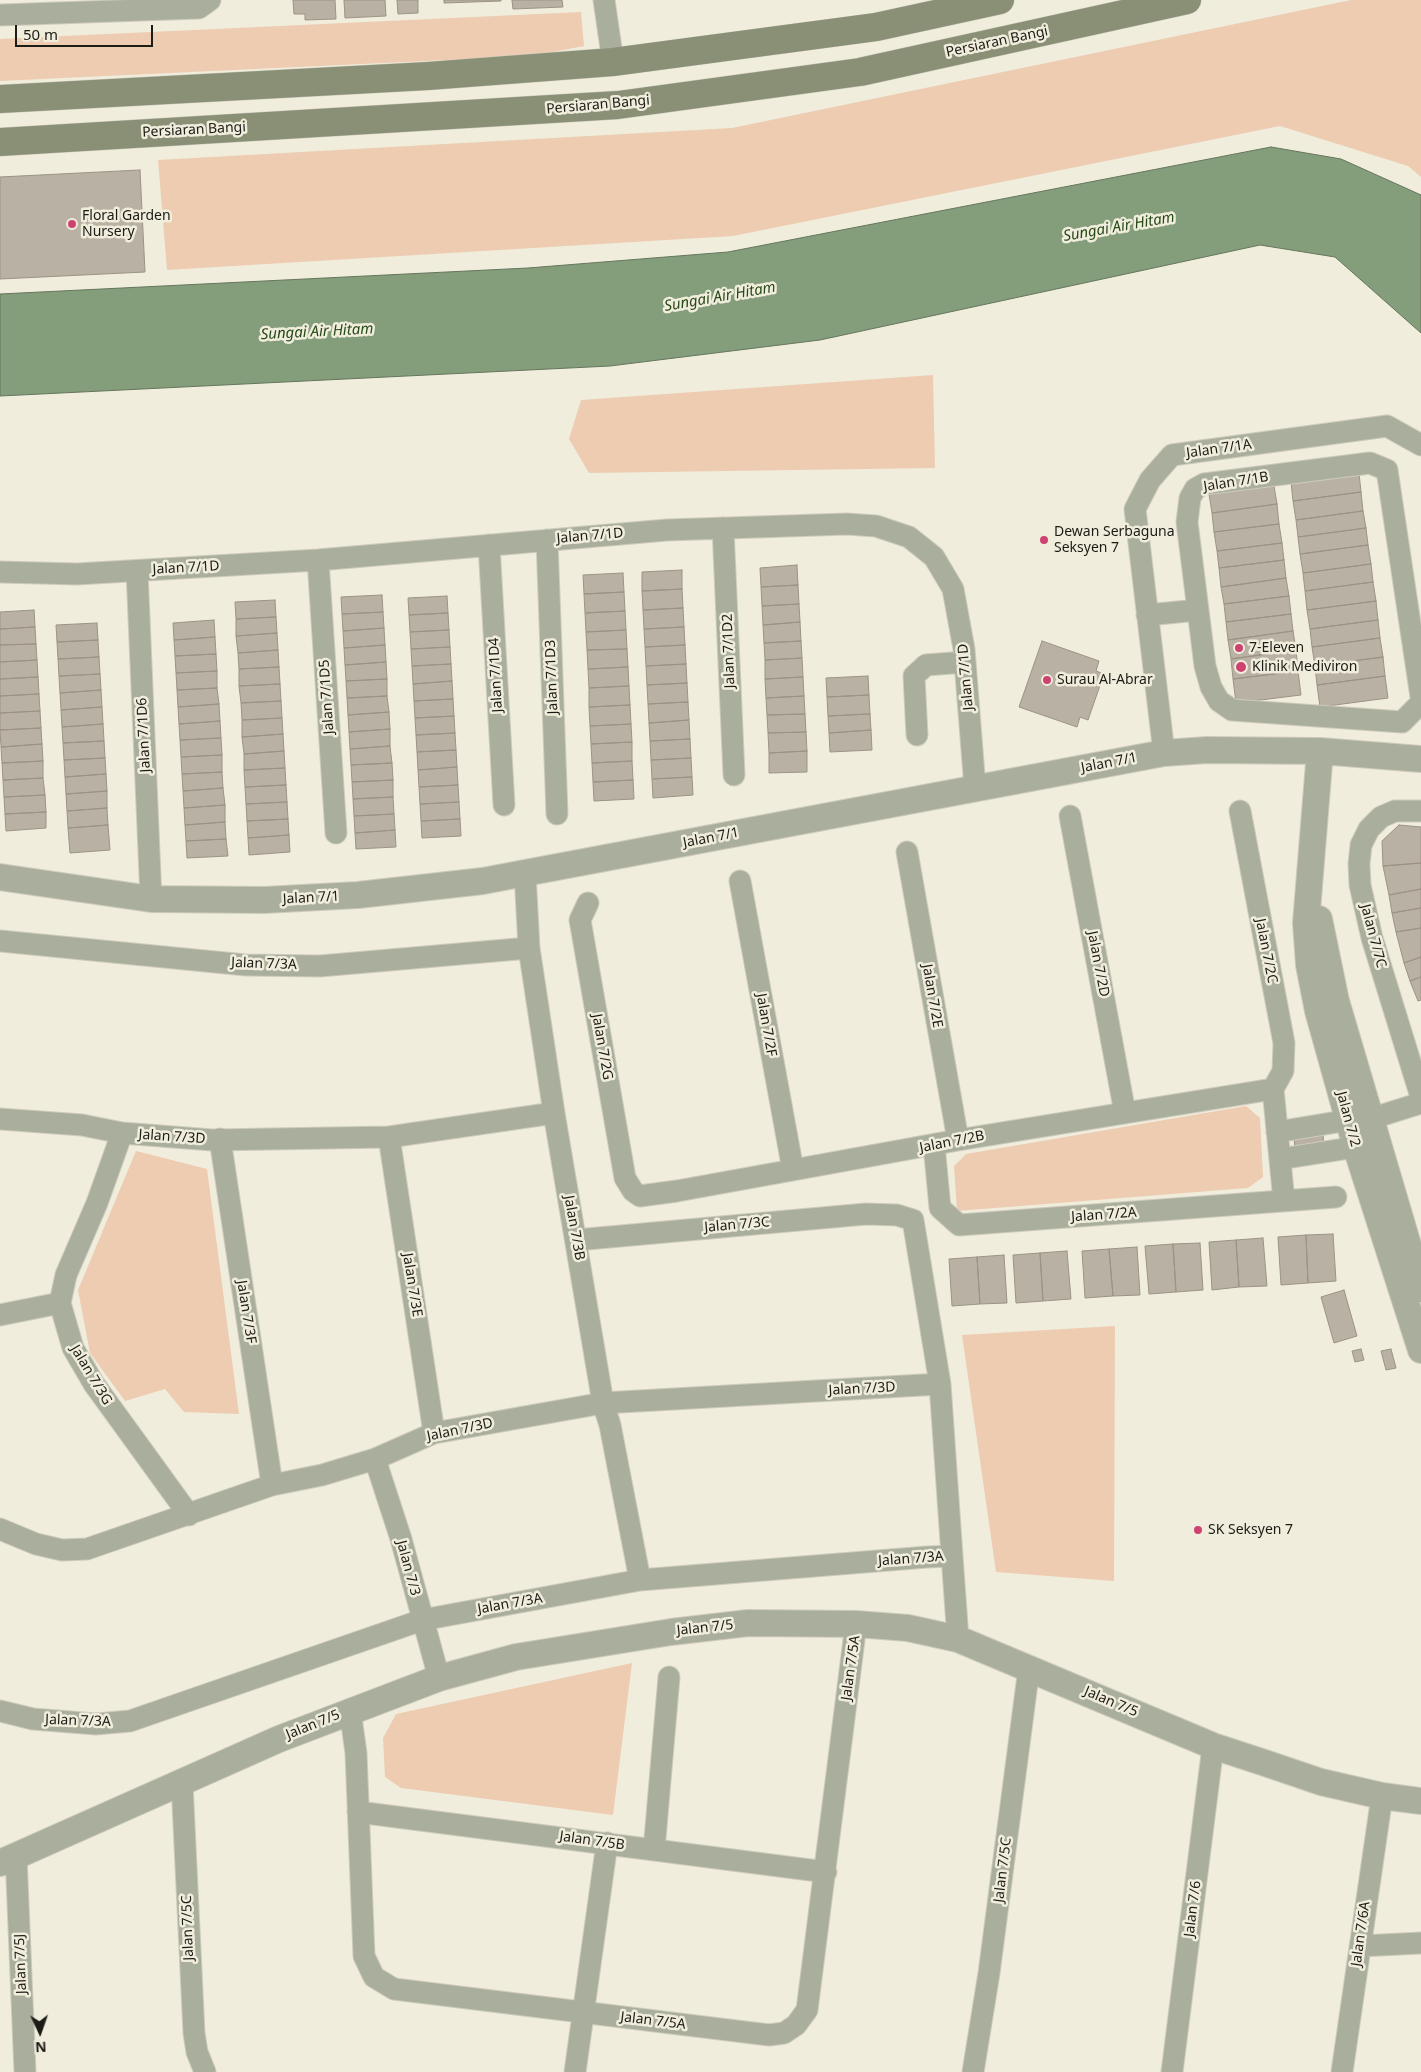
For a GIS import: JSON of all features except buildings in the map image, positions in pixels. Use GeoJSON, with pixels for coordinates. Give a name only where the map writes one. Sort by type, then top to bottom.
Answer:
{"type":"FeatureCollection","features":[{"type":"Feature","properties":{"kind":"main road"},"geometry":{"type":"LineString","coordinates":[[0,98],[428,76],[613,62],[876,27],[1000,0]]}},
{"type":"Feature","properties":{"kind":"main road","name":"Persiaran Bangi"},"geometry":{"type":"LineString","coordinates":[[0,142],[618,105],[860,72],[1187,0]]}},
{"type":"Feature","properties":{"kind":"street"},"geometry":{"type":"LineString","coordinates":[[0,15],[199,8],[210,0]]}},
{"type":"Feature","properties":{"kind":"street"},"geometry":{"type":"LineString","coordinates":[[604,0],[613,62]]}},
{"type":"Feature","properties":{"kind":"street","name":"Jalan 7/1A"},"geometry":{"type":"LineString","coordinates":[[1164,752],[1135,509],[1150,480],[1172,455],[1387,426],[1421,445]]}},
{"type":"Feature","properties":{"kind":"street","name":"Jalan 7/1B"},"geometry":{"type":"LineString","coordinates":[[1421,697],[1413,601],[1387,470],[1370,463],[1204,484],[1195,489],[1190,498],[1187,522],[1205,666],[1211,687],[1220,701],[1232,710],[1402,722],[1421,703]]}},
{"type":"Feature","properties":{"kind":"street","name":"Jalan 7/1D"},"geometry":{"type":"LineString","coordinates":[[0,572],[77,574],[318,560],[667,530],[847,524],[876,526],[909,537],[934,557],[953,589],[965,662],[974,788]]}},
{"type":"Feature","properties":{"kind":"street","name":"Jalan 7/1D2"},"geometry":{"type":"LineString","coordinates":[[723,528],[734,775]]}},
{"type":"Feature","properties":{"kind":"street","name":"Jalan 7/1D3"},"geometry":{"type":"LineString","coordinates":[[547,540],[556,814]]}},
{"type":"Feature","properties":{"kind":"street","name":"Jalan 7/1D4"},"geometry":{"type":"LineString","coordinates":[[488,545],[504,805]]}},
{"type":"Feature","properties":{"kind":"street","name":"Jalan 7/1D5"},"geometry":{"type":"LineString","coordinates":[[318,560],[336,833]]}},
{"type":"Feature","properties":{"kind":"street","name":"Jalan 7/1D6"},"geometry":{"type":"LineString","coordinates":[[137,571],[151,899]]}},
{"type":"Feature","properties":{"kind":"street"},"geometry":{"type":"LineString","coordinates":[[1147,616],[1198,610]]}},
{"type":"Feature","properties":{"kind":"street"},"geometry":{"type":"LineString","coordinates":[[917,735],[914,676],[926,665],[965,662]]}},
{"type":"Feature","properties":{"kind":"street","name":"Jalan 7/1"},"geometry":{"type":"LineString","coordinates":[[0,877],[151,899],[264,900],[358,895],[483,881],[1164,752],[1207,750],[1320,751],[1421,758]]}},
{"type":"Feature","properties":{"kind":"street","name":"Jalan 7/2"},"geometry":{"type":"LineString","coordinates":[[1320,751],[1311,882],[1359,1120],[1421,1289]]}},
{"type":"Feature","properties":{"kind":"street","name":"Jalan 7/2C"},"geometry":{"type":"LineString","coordinates":[[1240,811],[1284,1043],[1283,1071],[1273,1089]]}},
{"type":"Feature","properties":{"kind":"street","name":"Jalan 7/7C"},"geometry":{"type":"LineString","coordinates":[[1421,811],[1395,811],[1381,817],[1369,829],[1361,845],[1359,864],[1360,885],[1372,938],[1421,1097]]}},
{"type":"Feature","properties":{"kind":"street","name":"Jalan 7/2D"},"geometry":{"type":"LineString","coordinates":[[1070,816],[1125,1113]]}},
{"type":"Feature","properties":{"kind":"street","name":"Jalan 7/2E"},"geometry":{"type":"LineString","coordinates":[[907,852],[958,1140]]}},
{"type":"Feature","properties":{"kind":"street","name":"Jalan 7/3B"},"geometry":{"type":"LineString","coordinates":[[525,873],[529,948],[554,1113],[603,1403],[610,1425],[640,1580]]}},
{"type":"Feature","properties":{"kind":"street","name":"Jalan 7/2F"},"geometry":{"type":"LineString","coordinates":[[740,881],[792,1170]]}},
{"type":"Feature","properties":{"kind":"street","name":"Jalan 7/2G"},"geometry":{"type":"LineString","coordinates":[[588,903],[580,920],[625,1178],[633,1191]]}},
{"type":"Feature","properties":{"kind":"street","name":"Jalan 7/3A"},"geometry":{"type":"LineString","coordinates":[[0,941],[104,953],[265,965],[320,966],[529,948]]}},
{"type":"Feature","properties":{"kind":"street"},"geometry":{"type":"LineString","coordinates":[[1273,1089],[1284,1201]]}},
{"type":"Feature","properties":{"kind":"street","name":"Jalan 7/2B"},"geometry":{"type":"LineString","coordinates":[[633,1191],[640,1196],[651,1195],[958,1140],[1273,1089]]}},
{"type":"Feature","properties":{"kind":"street"},"geometry":{"type":"LineString","coordinates":[[1277,1132],[1359,1120],[1421,1103]]}},
{"type":"Feature","properties":{"kind":"street","name":"Jalan 7/3D"},"geometry":{"type":"LineString","coordinates":[[0,1119],[82,1125],[122,1133],[220,1139],[389,1137],[554,1113]]}},
{"type":"Feature","properties":{"kind":"street","name":"Jalan 7/2"},"geometry":{"type":"LineString","coordinates":[[1359,1120],[1356,1147],[1421,1350]]}},
{"type":"Feature","properties":{"kind":"street","name":"Jalan 7/3G"},"geometry":{"type":"LineString","coordinates":[[122,1133],[97,1203],[66,1275],[60,1303],[73,1348],[81,1363],[189,1515]]}},
{"type":"Feature","properties":{"kind":"street","name":"Jalan 7/3E"},"geometry":{"type":"LineString","coordinates":[[389,1137],[434,1433]]}},
{"type":"Feature","properties":{"kind":"street","name":"Jalan 7/3F"},"geometry":{"type":"LineString","coordinates":[[220,1139],[272,1485]]}},
{"type":"Feature","properties":{"kind":"street","name":"Jalan 7/2A"},"geometry":{"type":"LineString","coordinates":[[934,1145],[940,1208],[960,1225],[1336,1197]]}},
{"type":"Feature","properties":{"kind":"street"},"geometry":{"type":"LineString","coordinates":[[1280,1159],[1356,1147]]}},
{"type":"Feature","properties":{"kind":"street","name":"Jalan 7/3C"},"geometry":{"type":"LineString","coordinates":[[576,1240],[866,1214],[897,1215],[913,1220],[940,1384]]}},
{"type":"Feature","properties":{"kind":"street"},"geometry":{"type":"LineString","coordinates":[[0,1315],[60,1303]]}},
{"type":"Feature","properties":{"kind":"street"},"geometry":{"type":"LineString","coordinates":[[940,1384],[952,1556]]}},
{"type":"Feature","properties":{"kind":"street","name":"Jalan 7/3D"},"geometry":{"type":"LineString","coordinates":[[0,1529],[36,1544],[62,1550],[87,1549],[272,1485],[322,1475],[375,1459],[434,1433],[603,1403],[940,1384]]}},
{"type":"Feature","properties":{"kind":"street","name":"Jalan 7/3"},"geometry":{"type":"LineString","coordinates":[[375,1459],[401,1539],[439,1678]]}},
{"type":"Feature","properties":{"kind":"street","name":"Jalan 7/3A"},"geometry":{"type":"LineString","coordinates":[[0,1711],[33,1719],[96,1724],[130,1721],[422,1620],[640,1580],[952,1556],[958,1639]]}},
{"type":"Feature","properties":{"kind":"street","name":"Jalan 7/5"},"geometry":{"type":"LineString","coordinates":[[8,1859],[350,1710],[439,1678],[516,1657],[671,1632],[748,1624],[803,1622],[856,1624],[908,1628],[958,1639],[1213,1746],[1321,1782],[1382,1796],[1421,1800]]}},
{"type":"Feature","properties":{"kind":"street","name":"Jalan 7/5A"},"geometry":{"type":"LineString","coordinates":[[350,1710],[356,1753],[364,1956],[374,1977],[394,1989],[769,2035],[784,2033],[796,2025],[807,2010],[856,1624]]}},
{"type":"Feature","properties":{"kind":"street","name":"Jalan 7/5C"},"geometry":{"type":"LineString","coordinates":[[973,2072],[989,1974],[1029,1668]]}},
{"type":"Feature","properties":{"kind":"street"},"geometry":{"type":"LineString","coordinates":[[654,1850],[668,1677]]}},
{"type":"Feature","properties":{"kind":"street","name":"Jalan 7/6"},"geometry":{"type":"LineString","coordinates":[[1172,2072],[1213,1746]]}},
{"type":"Feature","properties":{"kind":"street","name":"Jalan 7/5C"},"geometry":{"type":"LineString","coordinates":[[182,1783],[194,2033],[197,2052],[206,2072]]}},
{"type":"Feature","properties":{"kind":"street","name":"Jalan 7/6A"},"geometry":{"type":"LineString","coordinates":[[1342,2072],[1382,1796]]}},
{"type":"Feature","properties":{"kind":"street","name":"Jalan 7/5B"},"geometry":{"type":"LineString","coordinates":[[358,1812],[826,1872]]}},
{"type":"Feature","properties":{"kind":"street"},"geometry":{"type":"LineString","coordinates":[[575,2072],[607,1843]]}},
{"type":"Feature","properties":{"kind":"street","name":"Jalan 7/5J"},"geometry":{"type":"LineString","coordinates":[[8,1859],[25,2072]]}},
{"type":"Feature","properties":{"kind":"street"},"geometry":{"type":"LineString","coordinates":[[1360,1946],[1421,1943]]}},
{"type":"Feature","properties":{"kind":"shaded area"},"geometry":{"type":"Polygon","coordinates":[[[1351,0],[1421,0],[1421,177],[1408,166],[1280,126],[733,236],[167,270],[158,160],[732,128],[1351,0]]]}},
{"type":"Feature","properties":{"kind":"shaded area"},"geometry":{"type":"Polygon","coordinates":[[[581,12],[584,46],[532,56],[0,81],[0,39],[581,12]]]}},
{"type":"Feature","properties":{"kind":"shaded area"},"geometry":{"type":"Polygon","coordinates":[[[933,375],[935,468],[589,473],[569,439],[581,400],[933,375]]]}},
{"type":"Feature","properties":{"kind":"shaded area"},"geometry":{"type":"Polygon","coordinates":[[[1246,1106],[1260,1118],[1263,1177],[1248,1188],[957,1211],[954,1166],[966,1154],[1246,1106]]]}},
{"type":"Feature","properties":{"kind":"shaded area"},"geometry":{"type":"Polygon","coordinates":[[[136,1151],[207,1169],[239,1414],[184,1412],[165,1389],[125,1401],[90,1353],[78,1290],[136,1151]]]}},
{"type":"Feature","properties":{"kind":"shaded area"},"geometry":{"type":"Polygon","coordinates":[[[1115,1326],[1114,1581],[996,1572],[962,1335],[1115,1326]]]}},
{"type":"Feature","properties":{"kind":"shaded area"},"geometry":{"type":"Polygon","coordinates":[[[632,1663],[613,1815],[401,1788],[385,1777],[383,1738],[396,1714],[632,1663]]]}},
{"type":"Feature","properties":{"kind":"water","name":"Sungai Air Hitam"},"geometry":{"type":"Polygon","coordinates":[[[1271,147],[1341,159],[1421,195],[1421,333],[1335,257],[1260,245],[820,340],[610,366],[0,396],[0,294],[528,268],[728,252],[1271,147]]]}},
{"type":"Feature","properties":{"kind":"place","name":"Floral Garden Nursery"},"geometry":{"type":"Point","coordinates":[72,224]}},
{"type":"Feature","properties":{"kind":"place","name":"Dewan Serbaguna Seksyen 7"},"geometry":{"type":"Point","coordinates":[1044,540]}},
{"type":"Feature","properties":{"kind":"place","name":"7-Eleven"},"geometry":{"type":"Point","coordinates":[1239,648]}},
{"type":"Feature","properties":{"kind":"place","name":"Klinik Mediviron"},"geometry":{"type":"Point","coordinates":[1241,667]}},
{"type":"Feature","properties":{"kind":"place","name":"Surau Al-Abrar"},"geometry":{"type":"Point","coordinates":[1047,680]}},
{"type":"Feature","properties":{"kind":"place","name":"SK Seksyen 7"},"geometry":{"type":"Point","coordinates":[1198,1530]}}]}
